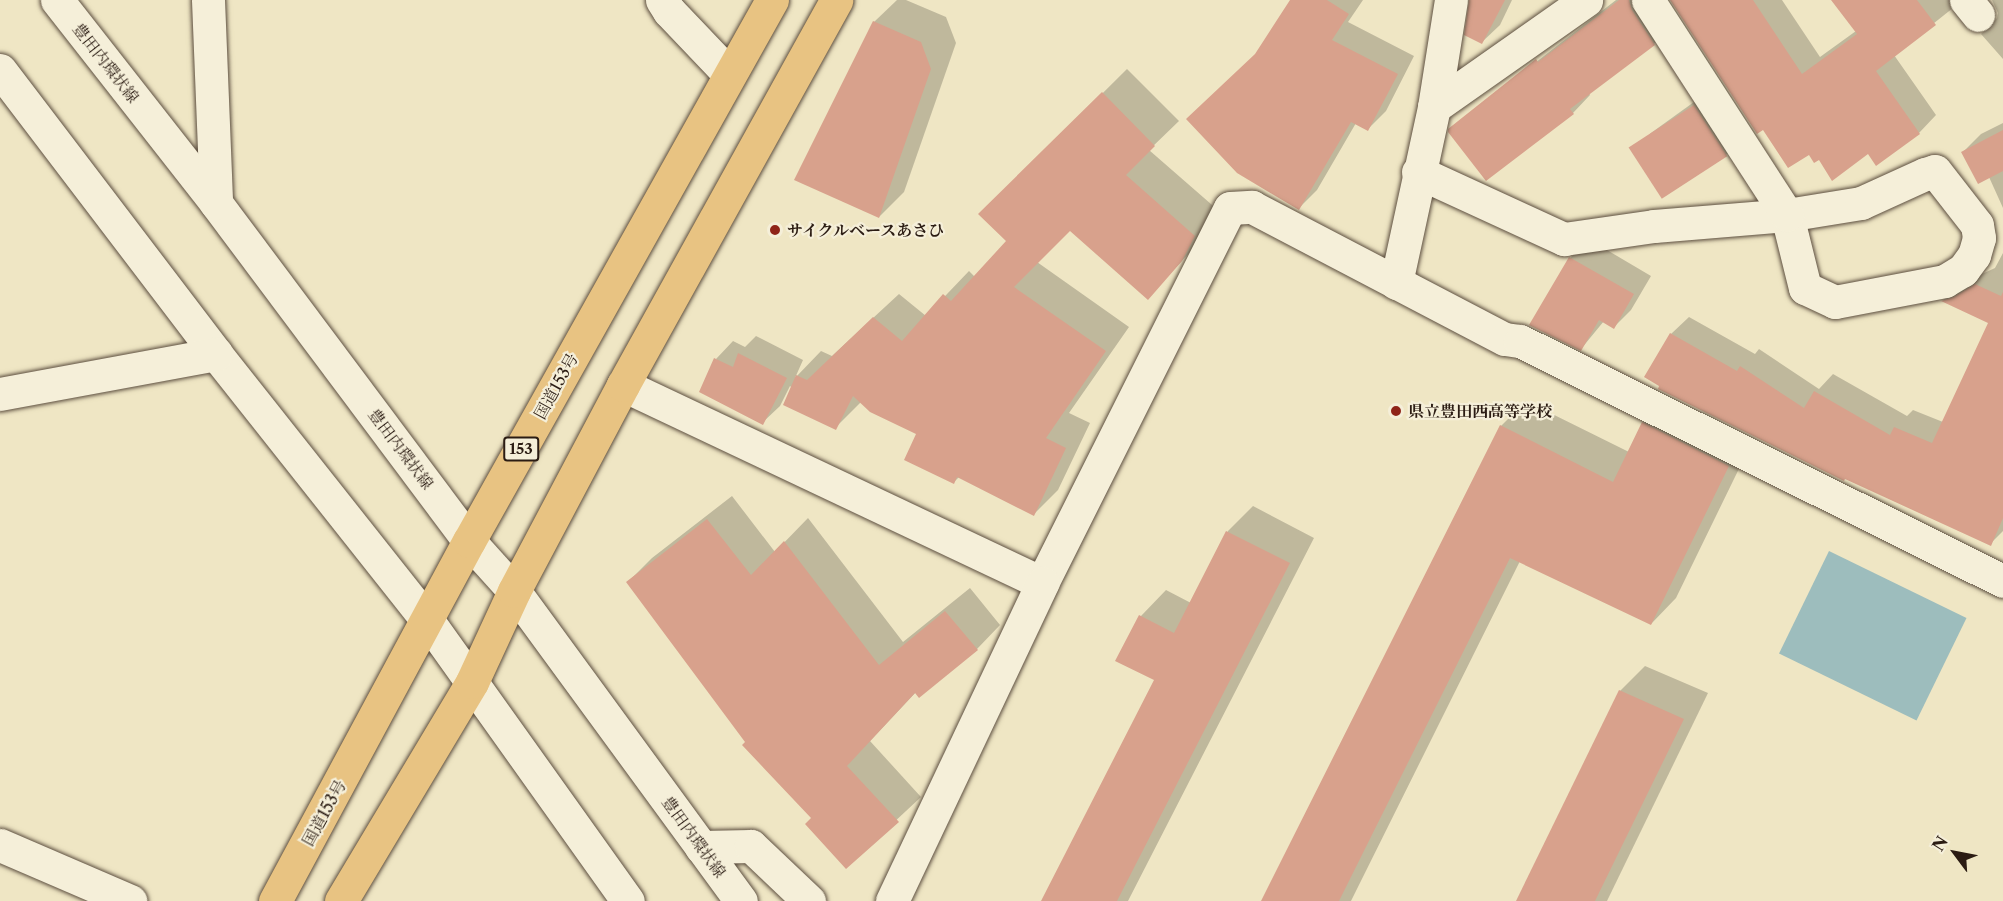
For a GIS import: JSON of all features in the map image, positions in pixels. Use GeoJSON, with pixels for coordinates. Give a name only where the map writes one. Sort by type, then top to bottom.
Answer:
{"type":"FeatureCollection","features":[{"type":"Feature","properties":{"kind":"highway","name":"国道153号"},"geometry":{"type":"LineString","coordinates":[[275,901],[428,621],[469,541],[772,0]]}},
{"type":"Feature","properties":{"kind":"highway"},"geometry":{"type":"LineString","coordinates":[[341,901],[472,682],[514,591],[623,385],[836,0]]}},
{"type":"Feature","properties":{"kind":"street","name":"豊田内環状線"},"geometry":{"type":"LineString","coordinates":[[57,0],[216,203],[469,541],[514,591],[741,901]]}},
{"type":"Feature","properties":{"kind":"street"},"geometry":{"type":"LineString","coordinates":[[208,0],[216,203]]}},
{"type":"Feature","properties":{"kind":"street"},"geometry":{"type":"LineString","coordinates":[[662,0],[669,11],[729,74]]}},
{"type":"Feature","properties":{"kind":"street"},"geometry":{"type":"LineString","coordinates":[[1396,283],[1434,107],[1451,0]]}},
{"type":"Feature","properties":{"kind":"street"},"geometry":{"type":"LineString","coordinates":[[1434,107],[1586,0]]}},
{"type":"Feature","properties":{"kind":"street"},"geometry":{"type":"LineString","coordinates":[[1419,172],[1564,239],[1654,226],[1787,215],[1861,203],[1935,171],[1977,225],[1979,238],[1974,255],[1963,270],[1945,281],[1835,302],[1805,288],[1787,215],[1648,0]]}},
{"type":"Feature","properties":{"kind":"street"},"geometry":{"type":"LineString","coordinates":[[0,70],[216,354],[428,621],[627,901]]}},
{"type":"Feature","properties":{"kind":"street"},"geometry":{"type":"LineString","coordinates":[[892,901],[1042,584],[1230,208],[1252,207],[1505,339],[1520,341],[2003,581]]}},
{"type":"Feature","properties":{"kind":"street"},"geometry":{"type":"LineString","coordinates":[[0,394],[216,354]]}},
{"type":"Feature","properties":{"kind":"street"},"geometry":{"type":"LineString","coordinates":[[623,385],[1042,584]]}},
{"type":"Feature","properties":{"kind":"street"},"geometry":{"type":"LineString","coordinates":[[0,845],[130,901]]}},
{"type":"Feature","properties":{"kind":"street"},"geometry":{"type":"LineString","coordinates":[[701,847],[751,846],[809,901]]}},
{"type":"Feature","properties":{"kind":"water"},"geometry":{"type":"Polygon","coordinates":[[[1829,551],[1967,618],[1917,721],[1779,653],[1829,551]]]}},
{"type":"Feature","properties":{"kind":"building"},"geometry":{"type":"Polygon","coordinates":[[[1290,0],[1327,0],[1349,14],[1332,40],[1398,74],[1368,131],[1351,122],[1299,210],[1237,173],[1186,119],[1255,54],[1290,0]]]}},
{"type":"Feature","properties":{"kind":"building"},"geometry":{"type":"Polygon","coordinates":[[[1469,0],[1505,0],[1482,44],[1464,35],[1469,0]]]}},
{"type":"Feature","properties":{"kind":"building"},"geometry":{"type":"Polygon","coordinates":[[[1619,0],[1629,0],[1632,10],[1655,45],[1570,109],[1574,114],[1486,181],[1448,129],[1536,59],[1538,62],[1619,0]]]}},
{"type":"Feature","properties":{"kind":"building"},"geometry":{"type":"Polygon","coordinates":[[[1670,0],[1753,0],[1802,74],[1857,34],[1831,0],[1917,0],[1936,25],[1876,71],[1920,134],[1876,166],[1868,154],[1832,181],[1819,160],[1814,163],[1809,155],[1788,168],[1763,130],[1757,134],[1670,0]]]}},
{"type":"Feature","properties":{"kind":"building"},"geometry":{"type":"Polygon","coordinates":[[[873,21],[921,42],[931,69],[879,218],[794,180],[873,21]]]}},
{"type":"Feature","properties":{"kind":"building"},"geometry":{"type":"Polygon","coordinates":[[[1102,92],[1155,146],[1126,175],[1195,236],[1182,261],[1148,300],[1070,231],[1014,287],[1106,351],[1046,438],[1066,448],[1034,516],[957,477],[954,484],[904,460],[916,434],[870,412],[853,396],[836,430],[783,405],[796,375],[807,380],[873,317],[902,341],[943,294],[951,301],[1006,241],[978,214],[1102,92]]]}},
{"type":"Feature","properties":{"kind":"building"},"geometry":{"type":"Polygon","coordinates":[[[1694,105],[1727,156],[1662,199],[1629,147],[1694,105]]]}},
{"type":"Feature","properties":{"kind":"building"},"geometry":{"type":"Polygon","coordinates":[[[2003,130],[2003,171],[1978,184],[1961,152],[2003,130]]]}},
{"type":"Feature","properties":{"kind":"building"},"geometry":{"type":"Polygon","coordinates":[[[1569,257],[1634,294],[1614,329],[1599,320],[1581,351],[1529,325],[1569,257]]]}},
{"type":"Feature","properties":{"kind":"building"},"geometry":{"type":"Polygon","coordinates":[[[1975,284],[2001,296],[2003,292],[2003,518],[1991,546],[1845,479],[1844,481],[1658,389],[1659,386],[1644,377],[1670,333],[1737,371],[1740,366],[1804,408],[1814,391],[1890,435],[1894,427],[1932,443],[1988,323],[1941,301],[1954,297],[1975,284]]]}},
{"type":"Feature","properties":{"kind":"building"},"geometry":{"type":"Polygon","coordinates":[[[738,353],[787,378],[763,425],[699,392],[714,358],[733,367],[738,353]]]}},
{"type":"Feature","properties":{"kind":"building"},"geometry":{"type":"Polygon","coordinates":[[[1642,422],[1729,466],[1651,625],[1510,558],[1339,901],[1261,901],[1500,425],[1613,482],[1642,422]]]}},
{"type":"Feature","properties":{"kind":"building"},"geometry":{"type":"Polygon","coordinates":[[[707,519],[751,575],[784,541],[879,665],[945,611],[978,650],[919,698],[915,693],[847,766],[899,822],[846,869],[805,824],[811,818],[742,745],[745,742],[626,582],[707,519]]]}},
{"type":"Feature","properties":{"kind":"building"},"geometry":{"type":"Polygon","coordinates":[[[1226,531],[1290,563],[1117,901],[1041,901],[1154,680],[1115,661],[1139,615],[1174,633],[1226,531]]]}},
{"type":"Feature","properties":{"kind":"building"},"geometry":{"type":"Polygon","coordinates":[[[1619,690],[1684,719],[1595,901],[1516,901],[1619,690]]]}},
{"type":"Feature","properties":{"kind":"place","name":"サイクルベースあさひ"},"geometry":{"type":"Point","coordinates":[775,230]}},
{"type":"Feature","properties":{"kind":"place","name":"県立豊田西高等学校"},"geometry":{"type":"Point","coordinates":[1396,411]}}]}
